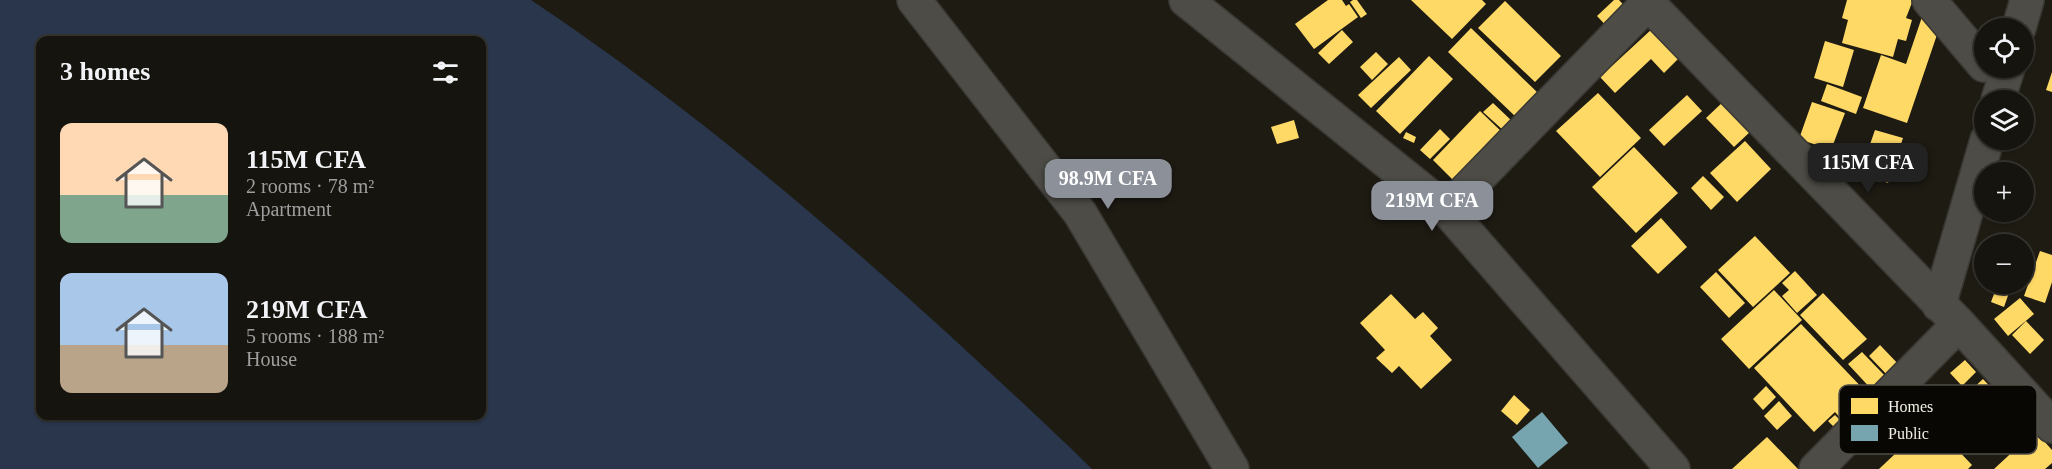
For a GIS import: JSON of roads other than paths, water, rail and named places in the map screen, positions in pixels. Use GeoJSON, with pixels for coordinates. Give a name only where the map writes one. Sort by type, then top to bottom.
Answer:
{"type":"FeatureCollection","features":[{"type":"Feature","properties":{"kind":"street"},"geometry":{"type":"LineString","coordinates":[[914,0],[1080,213],[1232,469]]}},
{"type":"Feature","properties":{"kind":"street"},"geometry":{"type":"LineString","coordinates":[[1186,0],[1447,210],[1673,469]]}},
{"type":"Feature","properties":{"kind":"street"},"geometry":{"type":"LineString","coordinates":[[1929,0],[1974,52]]}},
{"type":"Feature","properties":{"kind":"street"},"geometry":{"type":"LineString","coordinates":[[2022,18],[2027,0]]}},
{"type":"Feature","properties":{"kind":"street"},"geometry":{"type":"LineString","coordinates":[[1447,210],[1646,2],[2014,385]]}},
{"type":"Feature","properties":{"kind":"street"},"geometry":{"type":"LineString","coordinates":[[1889,385],[1949,315],[1985,150]]}},
{"type":"Feature","properties":{"kind":"street"},"geometry":{"type":"LineString","coordinates":[[2037,410],[2052,426]]}},
{"type":"Feature","properties":{"kind":"street"},"geometry":{"type":"LineString","coordinates":[[1816,469],[1839,442]]}},
{"type":"Feature","properties":{"kind":"water"},"geometry":{"type":"Polygon","coordinates":[[[0,0],[531,0],[639,76],[796,200],[946,332],[1092,469],[0,469],[0,0]]]}}]}
